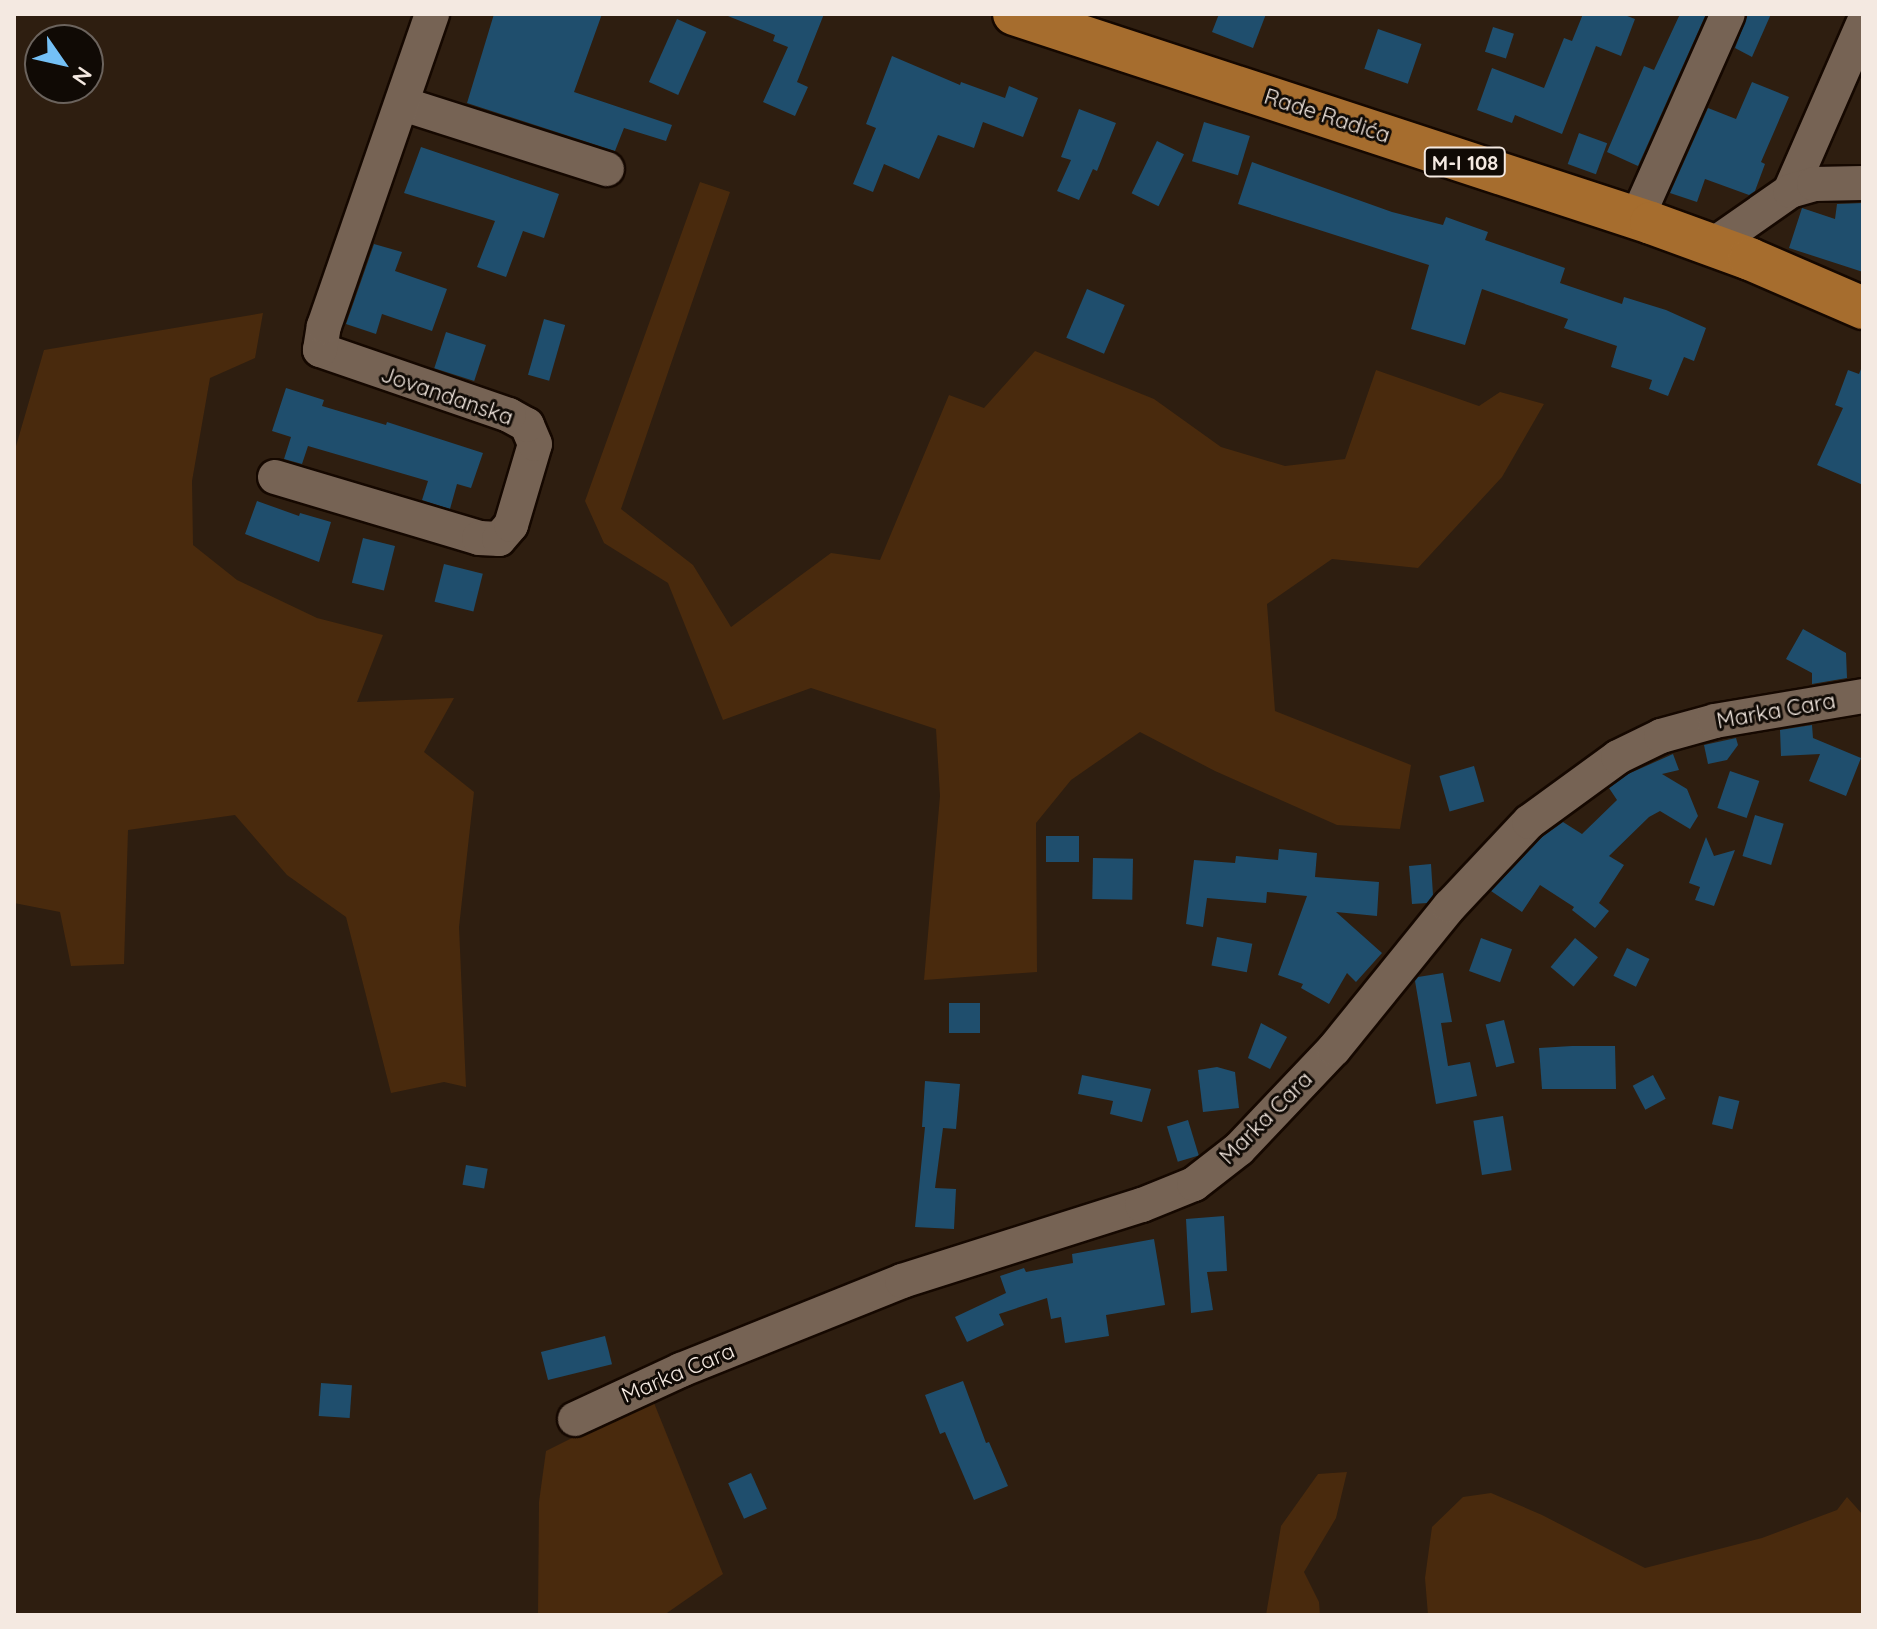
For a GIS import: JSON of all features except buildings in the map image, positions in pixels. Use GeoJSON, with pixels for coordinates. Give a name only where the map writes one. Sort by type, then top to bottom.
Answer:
{"type":"FeatureCollection","features":[{"type":"Feature","properties":{"kind":"main road","name":"Rade Radića"},"geometry":{"type":"LineString","coordinates":[[1014,14],[1637,218],[1713,245],[1863,308]]}},
{"type":"Feature","properties":{"kind":"street","name":"Jovandanska"},"geometry":{"type":"LineString","coordinates":[[275,477],[479,538],[499,539],[511,525],[535,444],[527,425],[509,415],[320,350],[324,326],[432,14]]}},
{"type":"Feature","properties":{"kind":"street"},"geometry":{"type":"LineString","coordinates":[[1637,218],[1728,14]]}},
{"type":"Feature","properties":{"kind":"street"},"geometry":{"type":"LineString","coordinates":[[1790,191],[1863,24]]}},
{"type":"Feature","properties":{"kind":"street"},"geometry":{"type":"LineString","coordinates":[[403,104],[607,169]]}},
{"type":"Feature","properties":{"kind":"street"},"geometry":{"type":"LineString","coordinates":[[1713,245],[1790,191],[1814,184],[1863,183]]}},
{"type":"Feature","properties":{"kind":"street","name":"Marka Cara"},"geometry":{"type":"LineString","coordinates":[[575,1419],[681,1370],[902,1281],[1142,1205],[1194,1184],[1239,1149],[1334,1049],[1450,906],[1529,822],[1618,757],[1661,736],[1715,721],[1863,696]]}},
{"type":"Feature","properties":{"kind":"shaded area"},"geometry":{"type":"Polygon","coordinates":[[[700,182],[730,192],[621,509],[693,565],[731,627],[831,553],[880,560],[949,395],[984,408],[1035,351],[1154,399],[1221,447],[1285,466],[1345,459],[1376,370],[1479,406],[1500,392],[1544,404],[1502,477],[1418,568],[1332,559],[1267,604],[1275,711],[1411,765],[1400,829],[1337,825],[1215,771],[1140,732],[1071,780],[1036,823],[1037,972],[924,980],[940,796],[936,729],[811,688],[723,720],[668,583],[604,543],[585,501],[700,182]]]}},
{"type":"Feature","properties":{"kind":"shaded area"},"geometry":{"type":"Polygon","coordinates":[[[263,313],[255,358],[210,378],[192,481],[193,545],[237,580],[317,618],[383,635],[357,702],[454,698],[424,752],[474,792],[459,927],[466,1087],[444,1082],[391,1093],[346,917],[287,875],[235,815],[128,830],[124,964],[71,966],[60,912],[14,903],[14,453],[44,350],[263,313]]]}},
{"type":"Feature","properties":{"kind":"shaded area"},"geometry":{"type":"Polygon","coordinates":[[[652,1398],[723,1574],[664,1615],[538,1615],[539,1502],[546,1451],[652,1398]]]}},
{"type":"Feature","properties":{"kind":"shaded area"},"geometry":{"type":"Polygon","coordinates":[[[1347,1472],[1336,1518],[1304,1572],[1319,1602],[1320,1615],[1266,1615],[1281,1526],[1318,1474],[1347,1472]]]}},
{"type":"Feature","properties":{"kind":"shaded area"},"geometry":{"type":"Polygon","coordinates":[[[1491,1493],[1542,1515],[1645,1568],[1762,1538],[1837,1510],[1847,1497],[1863,1515],[1863,1615],[1428,1615],[1425,1578],[1432,1527],[1463,1497],[1491,1493]]]}}]}
